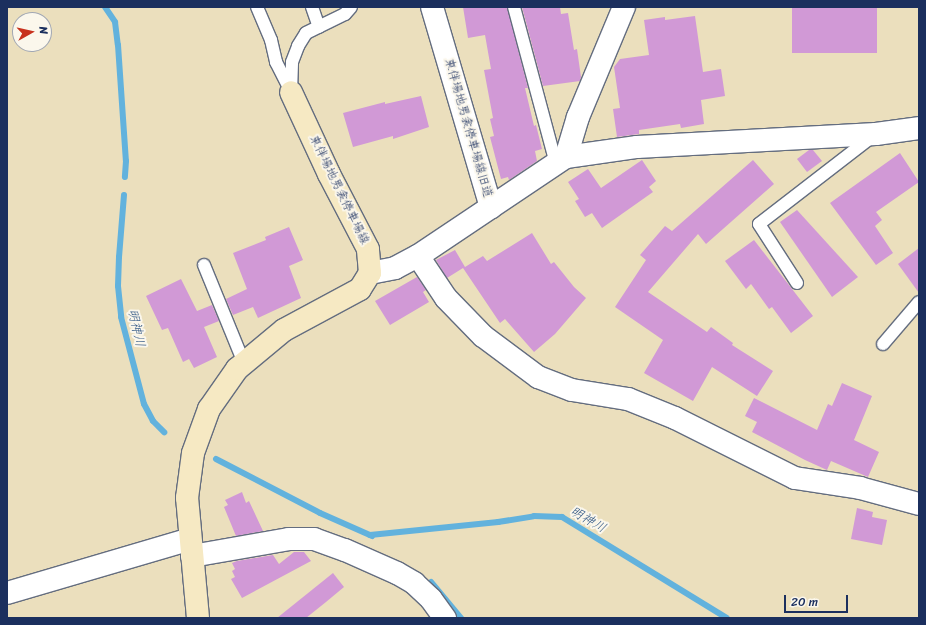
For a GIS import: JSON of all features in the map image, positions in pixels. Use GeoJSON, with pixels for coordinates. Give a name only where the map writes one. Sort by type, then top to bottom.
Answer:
{"type":"FeatureCollection","features":[{"type":"Feature","properties":{"kind":"main road","name":"東伴場地男衾停車場線"},"geometry":{"type":"LineString","coordinates":[[292,92],[329,174],[368,249],[370,273]]}},
{"type":"Feature","properties":{"kind":"main road"},"geometry":{"type":"LineString","coordinates":[[198,618],[187,498],[193,453],[209,409],[237,370],[284,330],[360,289],[370,273]]}},
{"type":"Feature","properties":{"kind":"street","name":"東伴場地男衾停車場線旧道"},"geometry":{"type":"LineString","coordinates":[[370,273],[395,268],[418,256],[492,208],[432,7]]}},
{"type":"Feature","properties":{"kind":"street"},"geometry":{"type":"LineString","coordinates":[[561,161],[624,7]]}},
{"type":"Feature","properties":{"kind":"street"},"geometry":{"type":"LineString","coordinates":[[492,208],[561,161],[636,147],[876,134],[919,128]]}},
{"type":"Feature","properties":{"kind":"street"},"geometry":{"type":"LineString","coordinates":[[418,256],[446,298],[483,336],[538,377],[572,390],[628,399],[675,418],[794,478],[860,488],[919,504]]}},
{"type":"Feature","properties":{"kind":"street"},"geometry":{"type":"LineString","coordinates":[[7,593],[191,547],[289,539],[314,540],[345,550],[397,573],[414,583],[431,599],[446,618]]}},
{"type":"Feature","properties":{"kind":"lane"},"geometry":{"type":"LineString","coordinates":[[257,7],[271,40],[276,62],[292,92]]}},
{"type":"Feature","properties":{"kind":"lane"},"geometry":{"type":"LineString","coordinates":[[312,7],[319,27]]}},
{"type":"Feature","properties":{"kind":"lane"},"geometry":{"type":"LineString","coordinates":[[292,92],[292,62],[298,46],[306,33],[345,14],[351,7]]}},
{"type":"Feature","properties":{"kind":"lane"},"geometry":{"type":"LineString","coordinates":[[514,7],[561,161]]}},
{"type":"Feature","properties":{"kind":"lane"},"geometry":{"type":"LineString","coordinates":[[797,283],[759,224],[876,134]]}},
{"type":"Feature","properties":{"kind":"lane"},"geometry":{"type":"LineString","coordinates":[[204,265],[244,364]]}},
{"type":"Feature","properties":{"kind":"lane"},"geometry":{"type":"LineString","coordinates":[[883,344],[919,302]]}},
{"type":"Feature","properties":{"kind":"building"},"geometry":{"type":"Polygon","coordinates":[[[463,7],[507,7],[528,88],[525,88],[534,126],[536,125],[542,149],[535,151],[537,161],[509,180],[508,177],[501,179],[490,137],[494,136],[490,119],[493,118],[484,70],[491,69],[485,35],[468,38],[463,7]]]}},
{"type":"Feature","properties":{"kind":"building"},"geometry":{"type":"Polygon","coordinates":[[[522,7],[560,7],[561,14],[568,13],[574,50],[577,49],[581,77],[580,81],[543,86],[522,7]]]}},
{"type":"Feature","properties":{"kind":"building"},"geometry":{"type":"Polygon","coordinates":[[[792,7],[877,7],[877,53],[792,53],[792,7]]]}},
{"type":"Feature","properties":{"kind":"building"},"geometry":{"type":"Polygon","coordinates":[[[695,16],[703,72],[721,69],[725,96],[701,100],[704,124],[681,128],[680,124],[639,130],[639,134],[617,137],[613,109],[620,108],[614,67],[620,59],[649,55],[644,20],[665,17],[665,20],[695,16]]]}},
{"type":"Feature","properties":{"kind":"building"},"geometry":{"type":"Polygon","coordinates":[[[421,96],[429,127],[393,139],[393,136],[353,147],[343,113],[385,102],[385,104],[421,96]]]}},
{"type":"Feature","properties":{"kind":"building"},"geometry":{"type":"Polygon","coordinates":[[[809,150],[813,150],[822,161],[807,172],[797,159],[809,150]]]}},
{"type":"Feature","properties":{"kind":"building"},"geometry":{"type":"Polygon","coordinates":[[[900,153],[919,182],[876,212],[882,220],[875,226],[893,253],[876,265],[830,203],[900,153]]]}},
{"type":"Feature","properties":{"kind":"building"},"geometry":{"type":"Polygon","coordinates":[[[642,160],[656,181],[649,187],[653,192],[602,228],[592,213],[585,217],[575,201],[579,199],[568,182],[588,169],[601,188],[642,160]]]}},
{"type":"Feature","properties":{"kind":"building"},"geometry":{"type":"Polygon","coordinates":[[[753,160],[774,184],[706,244],[698,234],[648,292],[707,332],[711,327],[733,343],[732,345],[773,371],[757,396],[712,367],[693,401],[644,373],[663,340],[615,307],[646,260],[640,255],[665,226],[672,231],[753,160]]]}},
{"type":"Feature","properties":{"kind":"building"},"geometry":{"type":"Polygon","coordinates":[[[797,210],[858,277],[832,297],[780,222],[797,210]]]}},
{"type":"Feature","properties":{"kind":"building"},"geometry":{"type":"Polygon","coordinates":[[[289,227],[303,260],[289,266],[301,298],[258,318],[253,307],[233,315],[226,299],[247,289],[233,253],[266,240],[265,237],[289,227]]]}},
{"type":"Feature","properties":{"kind":"building"},"geometry":{"type":"Polygon","coordinates":[[[532,233],[551,264],[554,262],[574,287],[586,298],[555,334],[534,352],[505,319],[500,323],[463,268],[447,278],[436,260],[455,250],[465,267],[483,256],[487,261],[532,233]]]}},
{"type":"Feature","properties":{"kind":"building"},"geometry":{"type":"Polygon","coordinates":[[[754,240],[813,316],[791,333],[772,307],[769,309],[751,284],[746,289],[725,261],[754,240]]]}},
{"type":"Feature","properties":{"kind":"building"},"geometry":{"type":"Polygon","coordinates":[[[919,248],[919,293],[898,264],[919,248]]]}},
{"type":"Feature","properties":{"kind":"building"},"geometry":{"type":"Polygon","coordinates":[[[417,277],[426,290],[423,292],[429,302],[390,325],[375,301],[417,277]]]}},
{"type":"Feature","properties":{"kind":"building"},"geometry":{"type":"Polygon","coordinates":[[[181,279],[197,311],[212,305],[219,321],[204,327],[217,357],[194,368],[189,359],[183,362],[168,328],[162,330],[146,296],[181,279]]]}},
{"type":"Feature","properties":{"kind":"building"},"geometry":{"type":"Polygon","coordinates":[[[842,383],[872,396],[854,440],[879,452],[868,477],[831,461],[827,470],[752,432],[757,422],[745,416],[754,398],[817,430],[828,404],[832,406],[842,383]]]}},
{"type":"Feature","properties":{"kind":"building"},"geometry":{"type":"Polygon","coordinates":[[[242,492],[246,503],[249,501],[263,531],[236,536],[224,507],[228,505],[225,500],[242,492]]]}},
{"type":"Feature","properties":{"kind":"building"},"geometry":{"type":"Polygon","coordinates":[[[857,508],[873,512],[872,517],[887,520],[882,545],[851,539],[857,508]]]}},
{"type":"Feature","properties":{"kind":"building"},"geometry":{"type":"Polygon","coordinates":[[[294,552],[304,552],[311,561],[242,598],[231,579],[235,577],[232,571],[235,569],[232,563],[273,555],[279,564],[294,552]]]}},
{"type":"Feature","properties":{"kind":"building"},"geometry":{"type":"Polygon","coordinates":[[[333,573],[344,587],[326,602],[306,618],[277,618],[333,573]]]}},
{"type":"Feature","properties":{"kind":"waterway","name":"明神川"},"geometry":{"type":"LineString","coordinates":[[105,7],[115,22],[118,45],[126,161],[125,177]]}},
{"type":"Feature","properties":{"kind":"waterway","name":"明神川"},"geometry":{"type":"LineString","coordinates":[[124,195],[118,286],[121,317],[144,404],[153,421],[164,432]]}},
{"type":"Feature","properties":{"kind":"waterway","name":"明神川"},"geometry":{"type":"LineString","coordinates":[[216,459],[320,513],[372,536]]}},
{"type":"Feature","properties":{"kind":"waterway","name":"明神川"},"geometry":{"type":"LineString","coordinates":[[370,535],[498,522],[534,516],[562,517],[727,618]]}},
{"type":"Feature","properties":{"kind":"waterway","name":"明神川"},"geometry":{"type":"LineString","coordinates":[[431,582],[461,618]]}}]}
